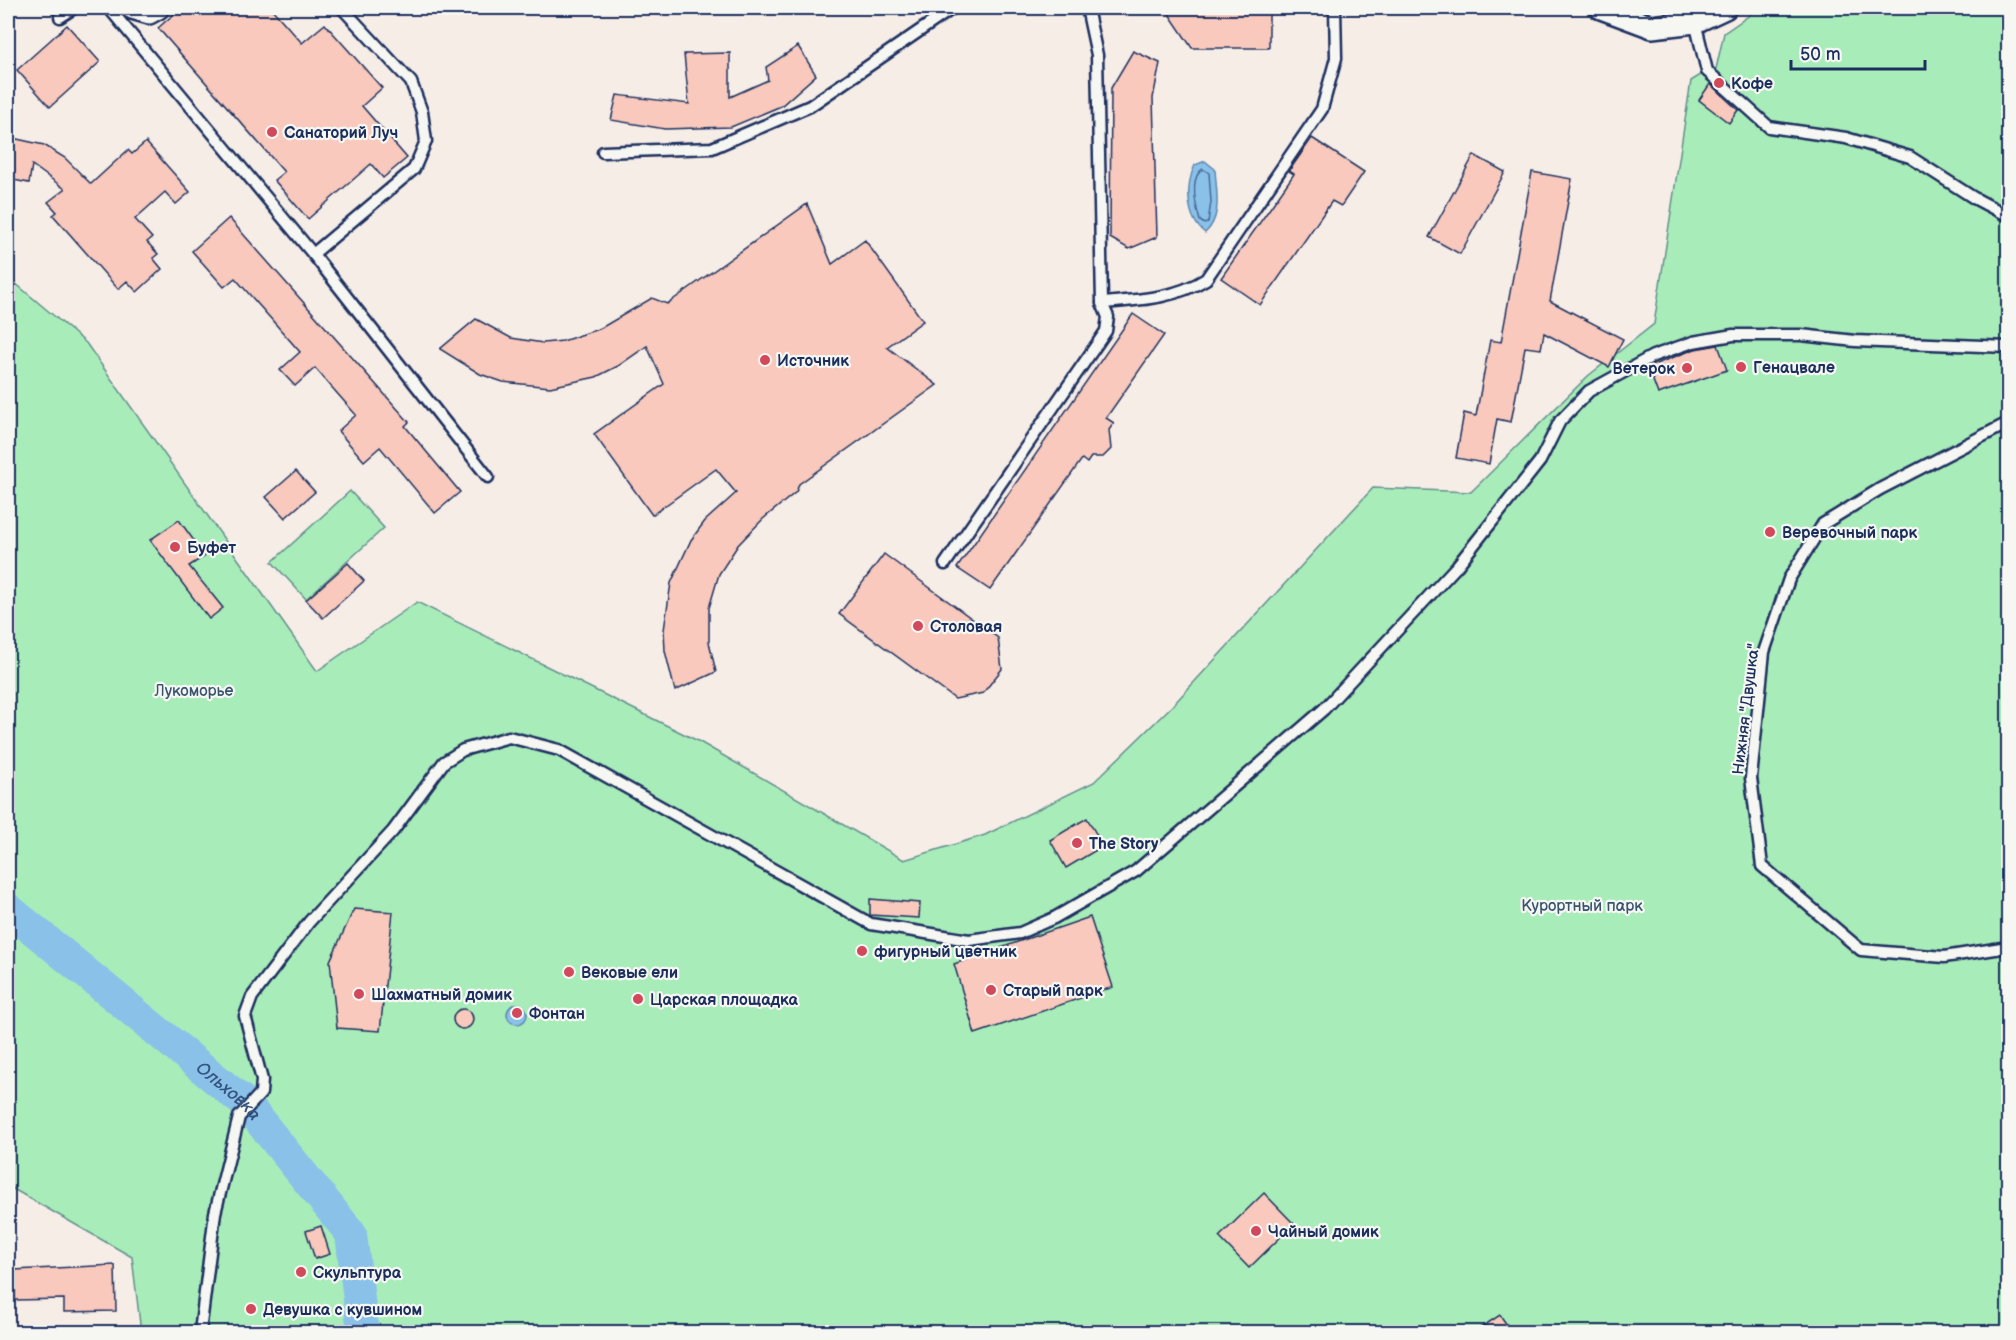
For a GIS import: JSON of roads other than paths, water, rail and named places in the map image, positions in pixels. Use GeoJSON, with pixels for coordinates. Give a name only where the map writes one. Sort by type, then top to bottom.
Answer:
{"type":"FeatureCollection","features":[{"type":"Feature","properties":{"kind":"street"},"geometry":{"type":"LineString","coordinates":[[1601,8],[1652,27],[1695,21],[1725,8]]}},
{"type":"Feature","properties":{"kind":"lane"},"geometry":{"type":"LineString","coordinates":[[60,17],[74,8]]}},
{"type":"Feature","properties":{"kind":"lane"},"geometry":{"type":"LineString","coordinates":[[108,8],[314,254],[488,477]]}},
{"type":"Feature","properties":{"kind":"lane"},"geometry":{"type":"LineString","coordinates":[[314,254],[414,170],[426,141],[422,112],[411,82],[342,8]]}},
{"type":"Feature","properties":{"kind":"lane"},"geometry":{"type":"LineString","coordinates":[[603,152],[712,148],[810,106],[953,8]]}},
{"type":"Feature","properties":{"kind":"lane"},"geometry":{"type":"LineString","coordinates":[[945,564],[1106,331],[1108,317],[1102,303],[1097,55],[1088,8]]}},
{"type":"Feature","properties":{"kind":"lane"},"geometry":{"type":"LineString","coordinates":[[1102,303],[1157,298],[1191,289],[1206,279],[1322,109],[1336,58],[1335,8]]}},
{"type":"Feature","properties":{"kind":"lane"},"geometry":{"type":"LineString","coordinates":[[1695,21],[1707,71],[1769,127],[1846,138],[1910,157],[1974,198],[2008,216]]}},
{"type":"Feature","properties":{"kind":"lane"},"geometry":{"type":"LineString","coordinates":[[200,1332],[215,1213],[239,1117],[261,1093],[262,1080],[245,1016],[252,997],[309,922],[393,831],[444,762],[463,750],[509,737],[559,750],[871,924],[969,940],[1020,933],[1054,918],[1136,871],[1324,709],[1457,566],[1540,461],[1560,421],[1589,391],[1653,356],[1693,342],[1733,335],[1801,335],[1856,341],[2008,346]]}},
{"type":"Feature","properties":{"kind":"lane","name":"Нижняя \"Двушка\""},"geometry":{"type":"LineString","coordinates":[[2007,423],[1880,489],[1823,524],[1789,579],[1764,652],[1751,778],[1762,866],[1861,950],[1944,957],[2008,947]]}},
{"type":"Feature","properties":{"kind":"water"},"geometry":{"type":"Polygon","coordinates":[[[1205,161],[1215,169],[1217,203],[1211,227],[1205,233],[1194,219],[1189,192],[1195,165],[1205,161]]]}},
{"type":"Feature","properties":{"kind":"water","name":"Фонтан"},"geometry":{"type":"Polygon","coordinates":[[[517,1004],[524,1007],[527,1014],[524,1021],[517,1024],[510,1021],[507,1014],[510,1007],[517,1004]]]}},
{"type":"Feature","properties":{"kind":"waterway","name":"Ольховка"},"geometry":{"type":"LineString","coordinates":[[8,909],[246,1104],[351,1234],[363,1332]]}},
{"type":"Feature","properties":{"kind":"place","name":"Кофе"},"geometry":{"type":"Point","coordinates":[1719,83]}},
{"type":"Feature","properties":{"kind":"place","name":"Cанаторий Луч"},"geometry":{"type":"Point","coordinates":[272,132]}},
{"type":"Feature","properties":{"kind":"place","name":"Источник"},"geometry":{"type":"Point","coordinates":[765,360]}},
{"type":"Feature","properties":{"kind":"place","name":"Генацвале"},"geometry":{"type":"Point","coordinates":[1741,367]}},
{"type":"Feature","properties":{"kind":"place","name":"Ветерок"},"geometry":{"type":"Point","coordinates":[1687,368]}},
{"type":"Feature","properties":{"kind":"place","name":"Веревочный парк"},"geometry":{"type":"Point","coordinates":[1770,532]}},
{"type":"Feature","properties":{"kind":"place","name":"Буфет"},"geometry":{"type":"Point","coordinates":[175,547]}},
{"type":"Feature","properties":{"kind":"place","name":"Столовая"},"geometry":{"type":"Point","coordinates":[918,626]}},
{"type":"Feature","properties":{"kind":"place","name":"The Story"},"geometry":{"type":"Point","coordinates":[1077,843]}},
{"type":"Feature","properties":{"kind":"place","name":"фигурный цветник"},"geometry":{"type":"Point","coordinates":[862,951]}},
{"type":"Feature","properties":{"kind":"place","name":"Вековые ели"},"geometry":{"type":"Point","coordinates":[569,972]}},
{"type":"Feature","properties":{"kind":"place","name":"Старый парк"},"geometry":{"type":"Point","coordinates":[991,990]}},
{"type":"Feature","properties":{"kind":"place","name":"Шахматный домик"},"geometry":{"type":"Point","coordinates":[359,994]}},
{"type":"Feature","properties":{"kind":"place","name":"Царская площадка"},"geometry":{"type":"Point","coordinates":[638,999]}},
{"type":"Feature","properties":{"kind":"place","name":"Фонтан"},"geometry":{"type":"Point","coordinates":[517,1013]}},
{"type":"Feature","properties":{"kind":"place","name":"Чайный домик"},"geometry":{"type":"Point","coordinates":[1256,1231]}},
{"type":"Feature","properties":{"kind":"place","name":"Скульптура"},"geometry":{"type":"Point","coordinates":[301,1272]}},
{"type":"Feature","properties":{"kind":"place","name":"Девушка с кувшином"},"geometry":{"type":"Point","coordinates":[251,1309]}},
{"type":"Feature","properties":{"kind":"park label","name":"Лукоморье"},"geometry":{"type":"Point","coordinates":[194,690]}},
{"type":"Feature","properties":{"kind":"park label","name":"Курортный парк"},"geometry":{"type":"Point","coordinates":[1582,905]}}]}
